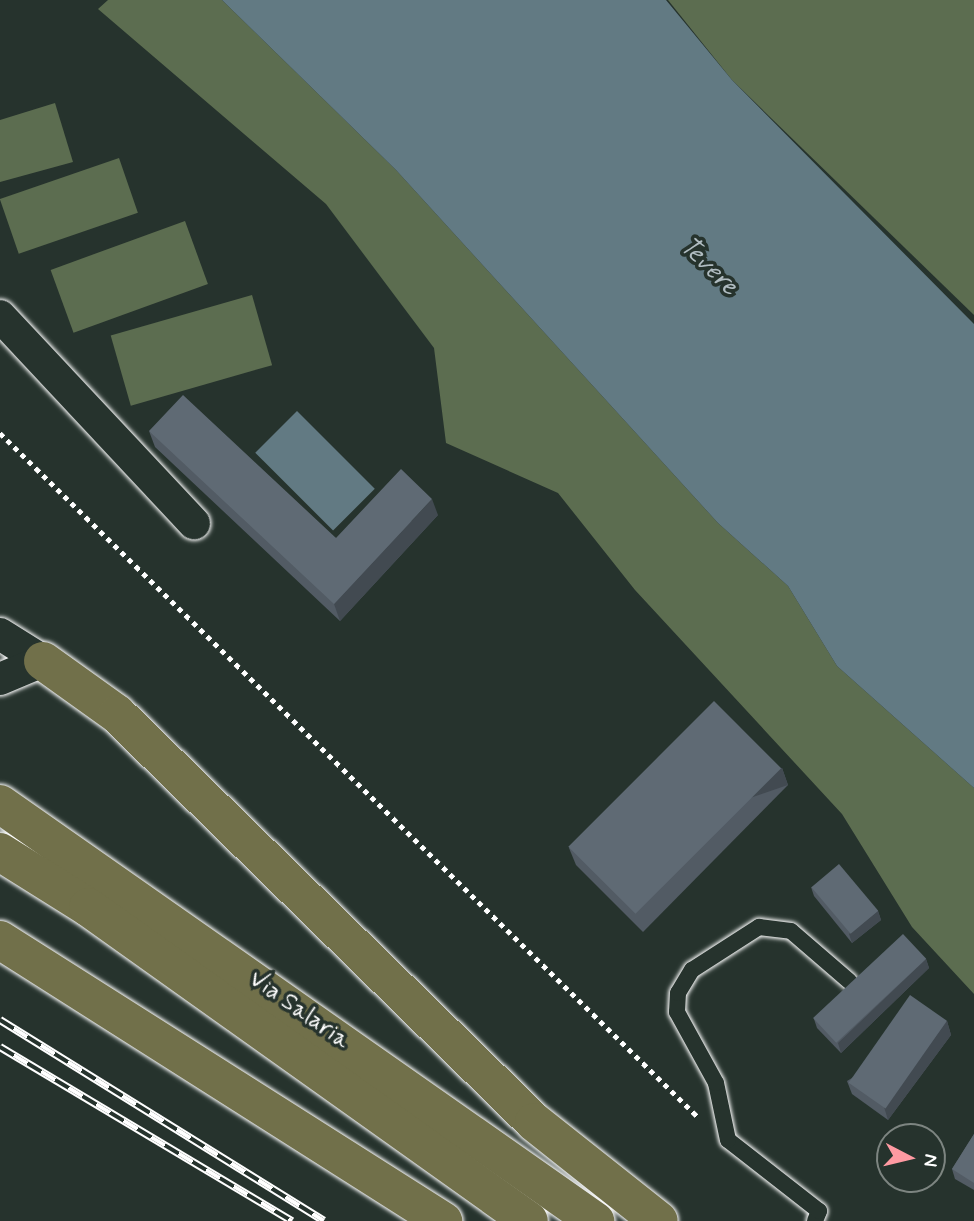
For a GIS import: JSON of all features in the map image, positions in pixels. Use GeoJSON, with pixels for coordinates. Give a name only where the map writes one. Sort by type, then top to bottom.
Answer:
{"type":"FeatureCollection","features":[{"type":"Feature","properties":{"kind":"main road"},"geometry":{"type":"LineString","coordinates":[[43,661],[117,714],[534,1122],[659,1221]]}},
{"type":"Feature","properties":{"kind":"main road","name":"Via Salaria"},"geometry":{"type":"LineString","coordinates":[[0,804],[595,1221]]}},
{"type":"Feature","properties":{"kind":"main road","name":"Via Salaria"},"geometry":{"type":"LineString","coordinates":[[0,852],[88,906],[529,1221]]}},
{"type":"Feature","properties":{"kind":"main road"},"geometry":{"type":"LineString","coordinates":[[0,940],[443,1221]]}},
{"type":"Feature","properties":{"kind":"street"},"geometry":{"type":"LineString","coordinates":[[0,316],[194,523]]}},
{"type":"Feature","properties":{"kind":"street"},"geometry":{"type":"LineString","coordinates":[[0,634],[43,661]]}},
{"type":"Feature","properties":{"kind":"street"},"geometry":{"type":"LineString","coordinates":[[0,679],[43,661]]}},
{"type":"Feature","properties":{"kind":"lane"},"geometry":{"type":"LineString","coordinates":[[814,1221],[819,1211],[728,1140],[716,1083],[677,1012],[686,975],[740,935],[771,927],[801,938],[849,981]]}},
{"type":"Feature","properties":{"kind":"path"},"geometry":{"type":"LineString","coordinates":[[0,433],[728,1140]]}},
{"type":"Feature","properties":{"kind":"green space"},"geometry":{"type":"Polygon","coordinates":[[[108,0],[222,0],[396,170],[718,523],[788,586],[837,666],[974,788],[974,994],[912,927],[842,814],[635,590],[558,493],[446,443],[434,348],[326,204],[98,9],[108,0]]]}},
{"type":"Feature","properties":{"kind":"green space"},"geometry":{"type":"Polygon","coordinates":[[[668,0],[974,0],[974,315],[732,80],[668,0]]]}},
{"type":"Feature","properties":{"kind":"green space"},"geometry":{"type":"Polygon","coordinates":[[[55,103],[73,162],[0,182],[0,120],[55,103]]]}},
{"type":"Feature","properties":{"kind":"green space"},"geometry":{"type":"Polygon","coordinates":[[[119,158],[138,213],[19,254],[0,199],[119,158]]]}},
{"type":"Feature","properties":{"kind":"green space"},"geometry":{"type":"Polygon","coordinates":[[[185,221],[208,284],[74,333],[51,270],[185,221]]]}},
{"type":"Feature","properties":{"kind":"green space"},"geometry":{"type":"Polygon","coordinates":[[[252,295],[272,365],[131,406],[111,336],[252,295]]]}},
{"type":"Feature","properties":{"kind":"water","name":"Tevere"},"geometry":{"type":"Polygon","coordinates":[[[222,0],[666,0],[732,80],[974,324],[974,788],[837,666],[788,586],[718,523],[396,170],[222,0]]]}},
{"type":"Feature","properties":{"kind":"water"},"geometry":{"type":"Polygon","coordinates":[[[297,411],[375,489],[333,531],[255,453],[297,411]]]}},
{"type":"Feature","properties":{"kind":"building"},"geometry":{"type":"Polygon","coordinates":[[[183,395],[336,538],[401,469],[432,499],[334,604],[149,431],[183,395]]]}},
{"type":"Feature","properties":{"kind":"building"},"geometry":{"type":"Polygon","coordinates":[[[714,701],[781,768],[636,914],[568,847],[714,701]]]}},
{"type":"Feature","properties":{"kind":"building"},"geometry":{"type":"Polygon","coordinates":[[[839,864],[878,911],[851,934],[811,887],[839,864]]]}},
{"type":"Feature","properties":{"kind":"building"},"geometry":{"type":"Polygon","coordinates":[[[903,934],[926,959],[836,1043],[813,1018],[903,934]]]}},
{"type":"Feature","properties":{"kind":"building"},"geometry":{"type":"Polygon","coordinates":[[[910,995],[947,1021],[885,1108],[849,1083],[910,995]]]}},
{"type":"Feature","properties":{"kind":"building"},"geometry":{"type":"Polygon","coordinates":[[[974,1134],[974,1183],[952,1169],[974,1134]]]}},
{"type":"Feature","properties":{"kind":"railway"},"geometry":{"type":"LineString","coordinates":[[0,1020],[324,1221]]}},
{"type":"Feature","properties":{"kind":"railway"},"geometry":{"type":"LineString","coordinates":[[0,1047],[292,1221]]}}]}
